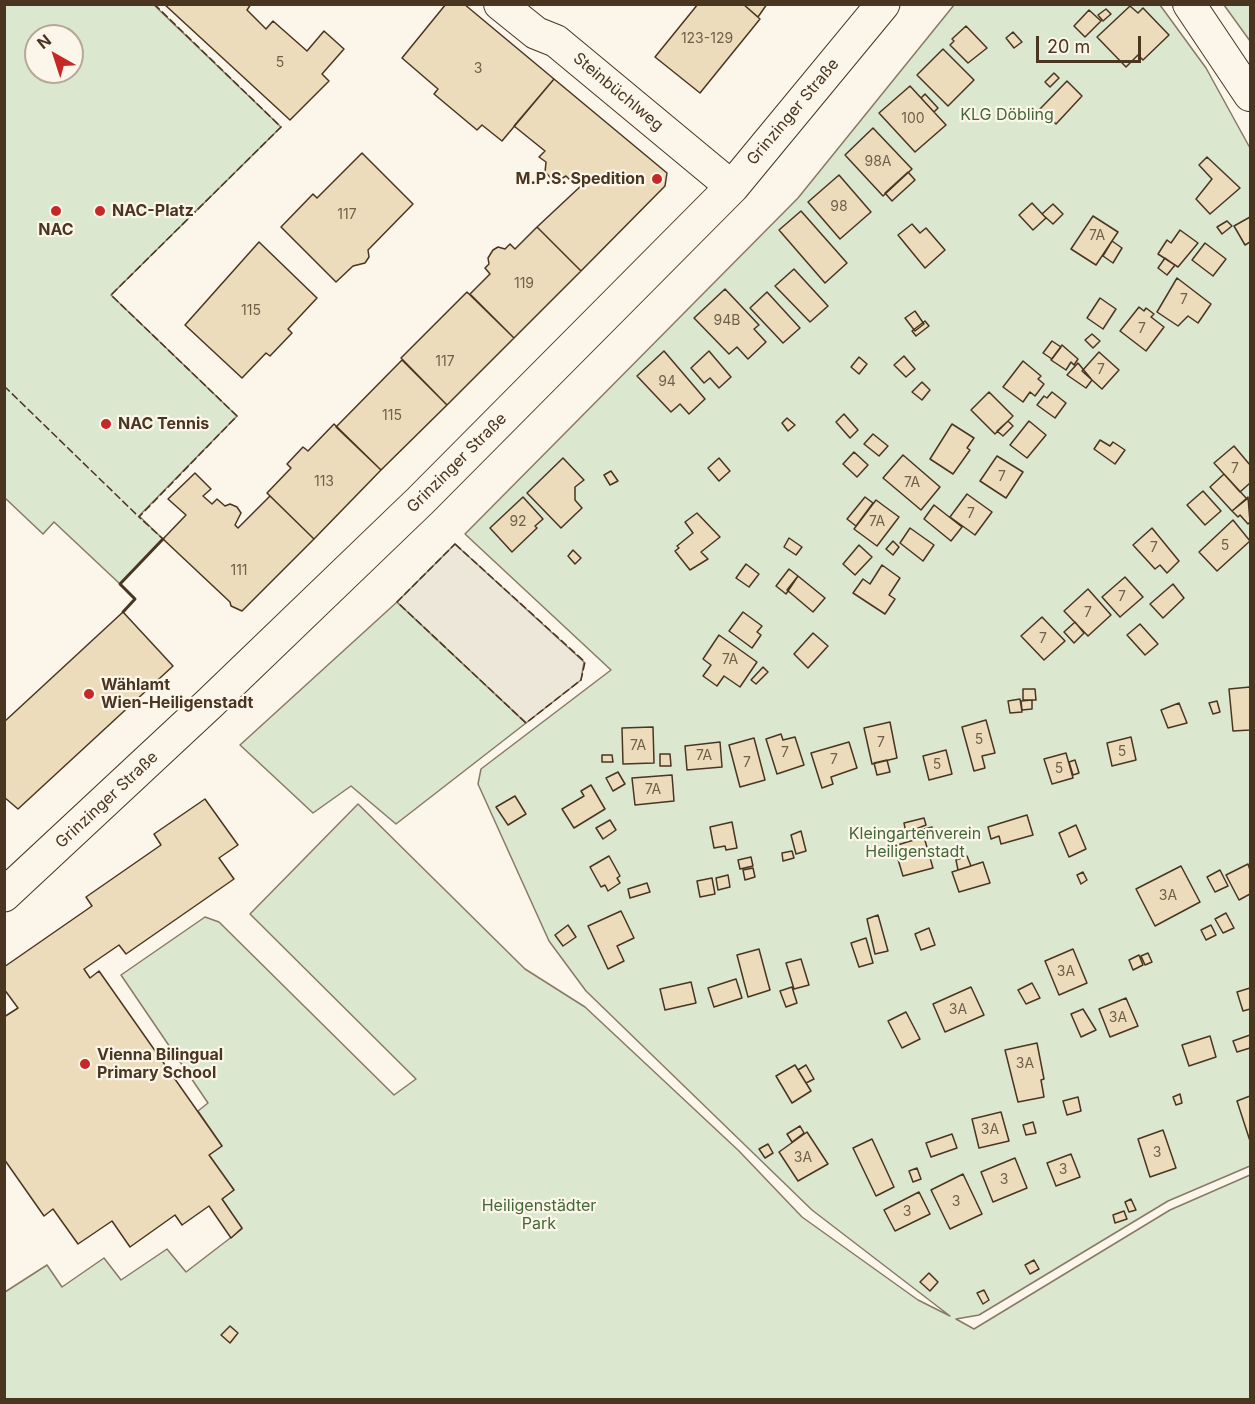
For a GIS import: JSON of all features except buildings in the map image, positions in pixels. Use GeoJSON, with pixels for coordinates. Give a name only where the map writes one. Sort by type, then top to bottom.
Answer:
{"type":"FeatureCollection","features":[{"type":"Feature","properties":{"kind":"street","name":"Steinbüchlweg"},"geometry":{"type":"LineString","coordinates":[[500,4],[536,33],[556,41],[732,187]]}},
{"type":"Feature","properties":{"kind":"street","name":"Grinzinger Straße"},"geometry":{"type":"LineString","coordinates":[[4,895],[219,695],[420,501],[732,187],[883,4]]}},
{"type":"Feature","properties":{"kind":"street"},"geometry":{"type":"LineString","coordinates":[[1189,4],[1251,95]]}},
{"type":"Feature","properties":{"kind":"green space","name":"NAC-Platz"},"geometry":{"type":"Polygon","coordinates":[[[4,5],[154,5],[281,127],[111,295],[237,416],[139,516],[163,539],[120,584],[54,522],[43,534],[5,498],[4,5]]]}},
{"type":"Feature","properties":{"kind":"green space"},"geometry":{"type":"Polygon","coordinates":[[[954,5],[1160,5],[1206,68],[1250,148],[1250,1166],[1168,1201],[979,1315],[956,1319],[974,1329],[1170,1210],[1250,1175],[1250,1399],[5,1400],[5,1292],[47,1265],[62,1287],[104,1258],[121,1280],[167,1249],[186,1272],[242,1229],[222,1199],[234,1190],[209,1155],[222,1146],[198,1111],[208,1103],[121,975],[205,917],[219,922],[394,1095],[416,1079],[250,914],[358,804],[525,969],[585,1007],[739,1151],[802,1217],[918,1300],[950,1316],[812,1210],[586,991],[549,941],[478,784],[481,769],[611,670],[465,534],[798,198],[954,5]]]}},
{"type":"Feature","properties":{"kind":"green space"},"geometry":{"type":"Polygon","coordinates":[[[1224,5],[1250,5],[1250,41],[1224,5]]]}},
{"type":"Feature","properties":{"kind":"green space"},"geometry":{"type":"Polygon","coordinates":[[[397,602],[526,723],[396,824],[351,786],[313,813],[240,745],[397,602]]]}},
{"type":"Feature","properties":{"kind":"shaded area"},"geometry":{"type":"Polygon","coordinates":[[[455,544],[584,662],[581,680],[526,723],[397,602],[455,544]]]}},
{"type":"Feature","properties":{"kind":"fence"},"geometry":{"type":"LineString","coordinates":[[154,4],[281,127],[111,295],[237,416],[139,517],[163,539]]}},
{"type":"Feature","properties":{"kind":"fence"},"geometry":{"type":"LineString","coordinates":[[4,386],[139,517]]}},
{"type":"Feature","properties":{"kind":"fence"},"geometry":{"type":"LineString","coordinates":[[455,544],[585,662],[581,680],[526,723],[397,602],[455,544]]}},
{"type":"Feature","properties":{"kind":"wall"},"geometry":{"type":"LineString","coordinates":[[123,612],[135,599],[120,584],[163,539]]}},
{"type":"Feature","properties":{"kind":"place","name":"M.P.S. Spedition"},"geometry":{"type":"Point","coordinates":[657,179]}},
{"type":"Feature","properties":{"kind":"place","name":"NAC"},"geometry":{"type":"Point","coordinates":[56,211]}},
{"type":"Feature","properties":{"kind":"place","name":"NAC-Platz"},"geometry":{"type":"Point","coordinates":[100,211]}},
{"type":"Feature","properties":{"kind":"place","name":"NAC Tennis"},"geometry":{"type":"Point","coordinates":[106,424]}},
{"type":"Feature","properties":{"kind":"place","name":"Wählamt Wien-Heiligenstadt"},"geometry":{"type":"Point","coordinates":[89,694]}},
{"type":"Feature","properties":{"kind":"place","name":"Vienna Bilingual Primary School"},"geometry":{"type":"Point","coordinates":[85,1064]}},
{"type":"Feature","properties":{"kind":"park label","name":"KLG Döbling"},"geometry":{"type":"Point","coordinates":[1007,115]}},
{"type":"Feature","properties":{"kind":"park label","name":"Kleingartenverein Heiligenstadt"},"geometry":{"type":"Point","coordinates":[915,843]}},
{"type":"Feature","properties":{"kind":"park label","name":"Heiligenstädter Park"},"geometry":{"type":"Point","coordinates":[539,1215]}}]}
